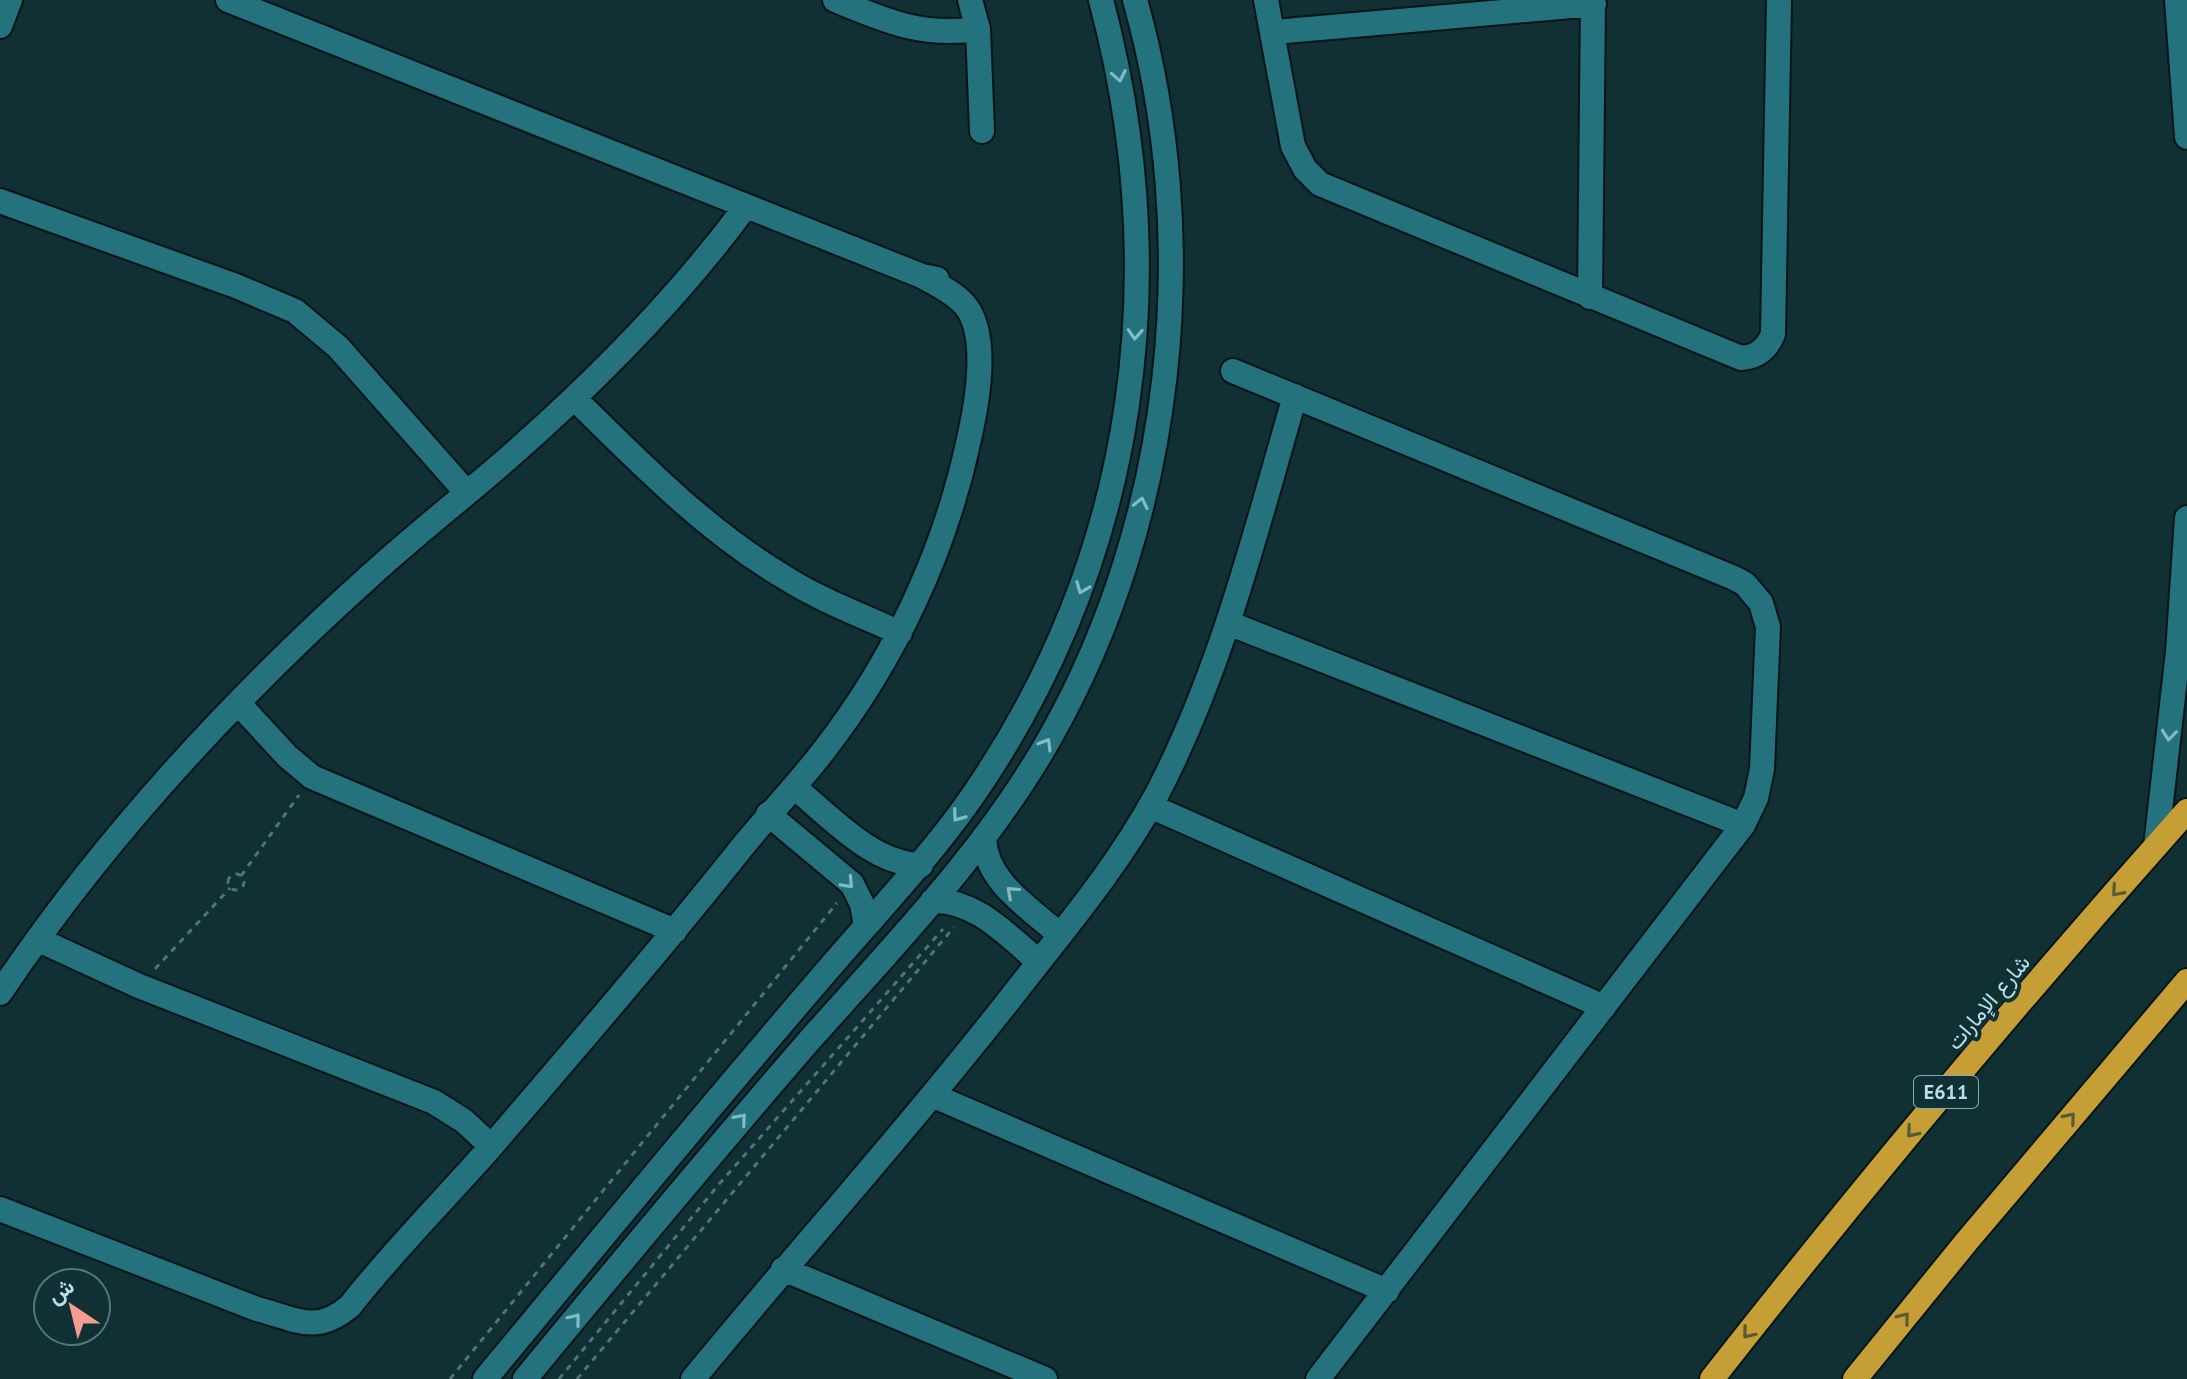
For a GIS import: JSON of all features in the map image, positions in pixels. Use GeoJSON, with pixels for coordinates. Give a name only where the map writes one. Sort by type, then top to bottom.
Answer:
{"type":"FeatureCollection","features":[{"type":"Feature","properties":{"kind":"highway","name":"شارع الإمارات"},"geometry":{"type":"LineString","coordinates":[[1712,1379],[1880,1170],[2187,811]]}},
{"type":"Feature","properties":{"kind":"highway"},"geometry":{"type":"LineString","coordinates":[[1855,1379],[2015,1183],[2187,981]]}},
{"type":"Feature","properties":{"kind":"street"},"geometry":{"type":"LineString","coordinates":[[0,26],[10,0]]}},
{"type":"Feature","properties":{"kind":"street"},"geometry":{"type":"LineString","coordinates":[[0,1209],[257,1309],[272,1321],[305,1336],[327,1335],[347,1324],[370,1295],[381,1272],[675,931],[852,713],[900,633],[952,509],[964,466],[977,395],[979,349],[976,324],[963,303],[922,276],[228,0]]}},
{"type":"Feature","properties":{"kind":"street"},"geometry":{"type":"LineString","coordinates":[[835,0],[907,28],[942,32],[978,29]]}},
{"type":"Feature","properties":{"kind":"street"},"geometry":{"type":"LineString","coordinates":[[970,0],[978,29],[982,131]]}},
{"type":"Feature","properties":{"kind":"street"},"geometry":{"type":"LineString","coordinates":[[485,1379],[679,1144],[921,865],[982,783],[1043,678],[1073,612],[1090,567],[1114,480],[1135,347],[1138,241],[1127,121],[1101,0]]}},
{"type":"Feature","properties":{"kind":"street"},"geometry":{"type":"LineString","coordinates":[[525,1379],[699,1168],[984,837],[1051,737],[1090,660],[1120,579],[1151,458],[1163,375],[1170,238],[1162,132],[1154,79],[1135,0]]}},
{"type":"Feature","properties":{"kind":"street"},"geometry":{"type":"LineString","coordinates":[[1266,0],[1293,146],[1312,177],[1330,189],[1732,356],[1749,357],[1758,354],[1770,342],[1773,326],[1779,0]]}},
{"type":"Feature","properties":{"kind":"street"},"geometry":{"type":"LineString","coordinates":[[2177,0],[2187,137]]}},
{"type":"Feature","properties":{"kind":"street"},"geometry":{"type":"LineString","coordinates":[[1274,32],[1593,2],[1590,297]]}},
{"type":"Feature","properties":{"kind":"street"},"geometry":{"type":"LineString","coordinates":[[0,201],[236,286],[295,311],[338,347],[467,493]]}},
{"type":"Feature","properties":{"kind":"street"},"geometry":{"type":"LineString","coordinates":[[0,993],[139,811],[239,704],[372,574],[574,398],[675,294],[746,206]]}},
{"type":"Feature","properties":{"kind":"street"},"geometry":{"type":"LineString","coordinates":[[1233,371],[1745,584],[1761,603],[1768,627],[1762,769],[1756,798],[1743,825],[1318,1379]]}},
{"type":"Feature","properties":{"kind":"street"},"geometry":{"type":"LineString","coordinates":[[693,1379],[783,1269],[934,1096],[1101,884],[1150,806],[1189,724],[1228,623],[1295,396]]}},
{"type":"Feature","properties":{"kind":"street"},"geometry":{"type":"LineString","coordinates":[[574,398],[658,480],[756,559],[808,592],[900,633]]}},
{"type":"Feature","properties":{"kind":"street"},"geometry":{"type":"LineString","coordinates":[[2156,846],[2178,652],[2187,518]]}},
{"type":"Feature","properties":{"kind":"street"},"geometry":{"type":"LineString","coordinates":[[1228,623],[1743,825]]}},
{"type":"Feature","properties":{"kind":"street"},"geometry":{"type":"LineString","coordinates":[[239,704],[287,756],[312,777],[675,931]]}},
{"type":"Feature","properties":{"kind":"street"},"geometry":{"type":"LineString","coordinates":[[794,787],[877,854],[898,863],[921,865]]}},
{"type":"Feature","properties":{"kind":"street"},"geometry":{"type":"LineString","coordinates":[[1150,806],[1604,1007]]}},
{"type":"Feature","properties":{"kind":"street"},"geometry":{"type":"LineString","coordinates":[[768,814],[852,884],[862,904],[866,926]]}},
{"type":"Feature","properties":{"kind":"street"},"geometry":{"type":"LineString","coordinates":[[809,848],[814,828],[833,819]]}},
{"type":"Feature","properties":{"kind":"street"},"geometry":{"type":"LineString","coordinates":[[984,837],[986,860],[998,879],[1060,935]]}},
{"type":"Feature","properties":{"kind":"street"},"geometry":{"type":"LineString","coordinates":[[932,901],[953,902],[972,908],[1039,962]]}},
{"type":"Feature","properties":{"kind":"street"},"geometry":{"type":"LineString","coordinates":[[39,940],[139,986],[434,1102],[464,1121],[491,1146]]}},
{"type":"Feature","properties":{"kind":"street"},"geometry":{"type":"LineString","coordinates":[[934,1096],[1387,1291]]}},
{"type":"Feature","properties":{"kind":"street"},"geometry":{"type":"LineString","coordinates":[[783,1269],[1045,1379]]}},
{"type":"Feature","properties":{"kind":"path"},"geometry":{"type":"LineString","coordinates":[[139,986],[230,888],[241,888],[241,876],[312,777]]}},
{"type":"Feature","properties":{"kind":"path"},"geometry":{"type":"LineString","coordinates":[[230,888],[230,877],[233,874],[241,876]]}},
{"type":"Feature","properties":{"kind":"path"},"geometry":{"type":"LineString","coordinates":[[450,1379],[852,884]]}},
{"type":"Feature","properties":{"kind":"path"},"geometry":{"type":"LineString","coordinates":[[577,1379],[972,908]]}},
{"type":"Feature","properties":{"kind":"path"},"geometry":{"type":"LineString","coordinates":[[559,1379],[720,1183],[943,929]]}}]}
